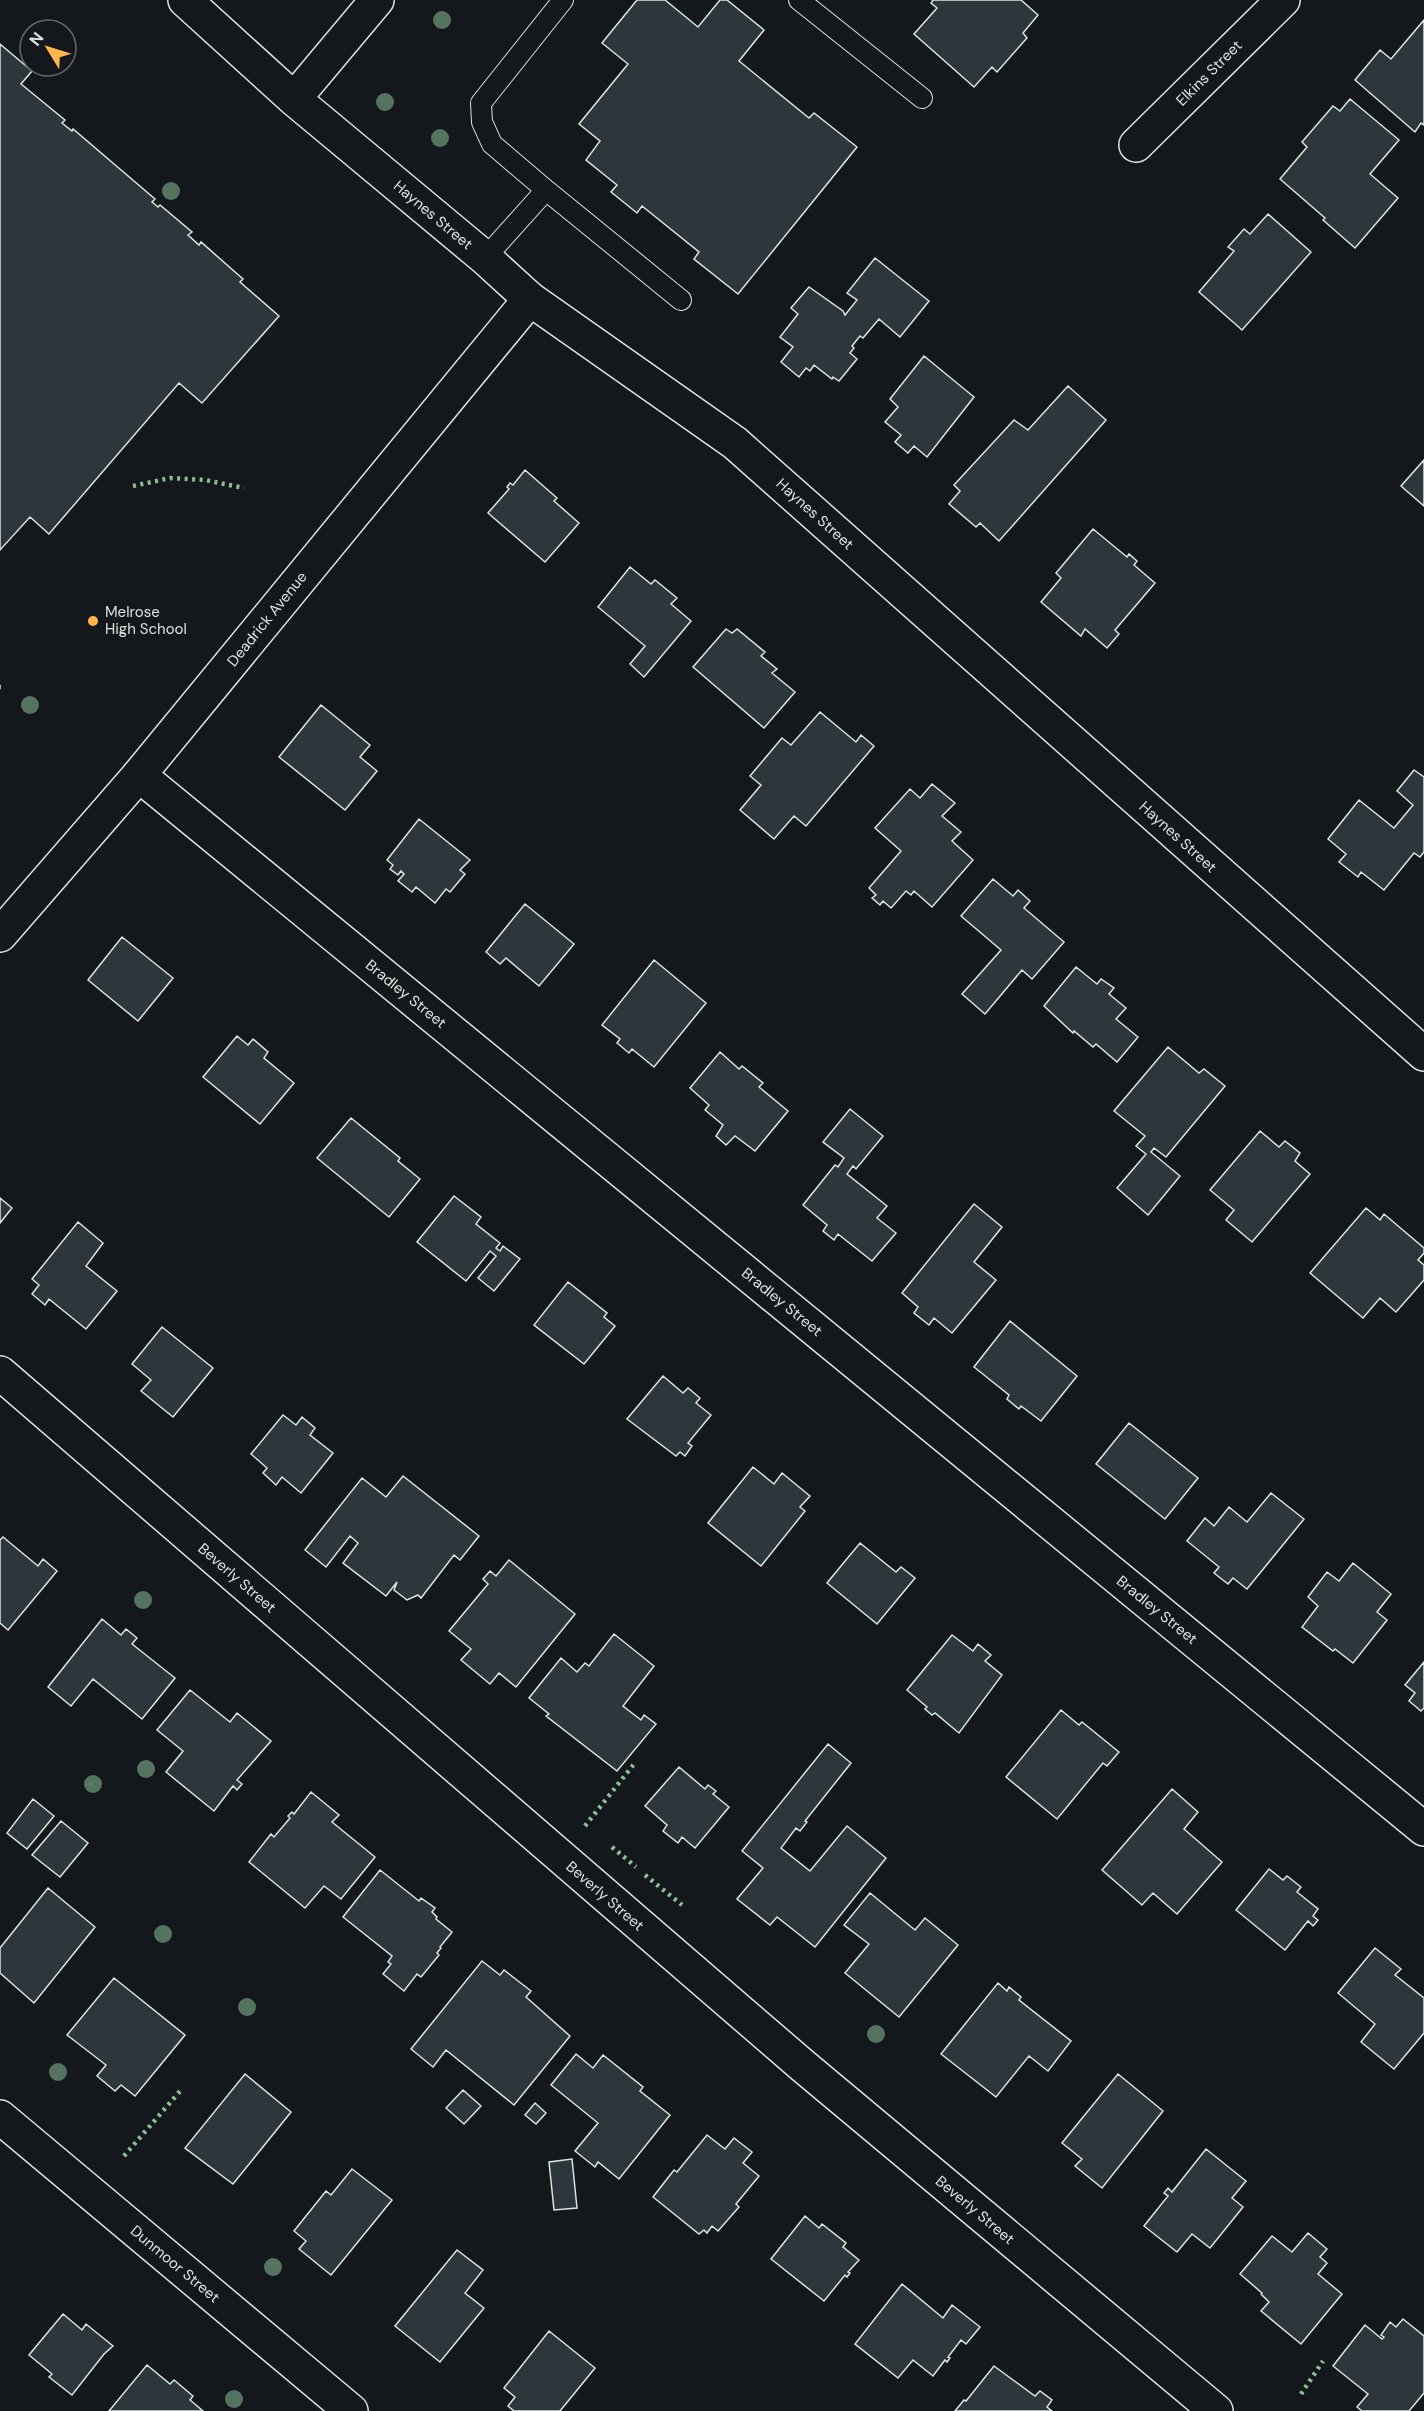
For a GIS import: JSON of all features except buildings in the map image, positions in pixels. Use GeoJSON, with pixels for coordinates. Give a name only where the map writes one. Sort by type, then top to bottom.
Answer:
{"type":"FeatureCollection","features":[{"type":"Feature","properties":{"kind":"street","name":"Haynes Street"},"geometry":{"type":"LineString","coordinates":[[185,0],[294,99],[485,258],[530,299],[735,443],[1422,1048]]}},
{"type":"Feature","properties":{"kind":"street"},"geometry":{"type":"LineString","coordinates":[[294,99],[377,0]]}},
{"type":"Feature","properties":{"kind":"street","name":"Elkins Street"},"geometry":{"type":"LineString","coordinates":[[1136,146],[1282,0]]}},
{"type":"Feature","properties":{"kind":"street","name":"Deadrick Avenue"},"geometry":{"type":"LineString","coordinates":[[0,935],[139,775],[530,299]]}},
{"type":"Feature","properties":{"kind":"street","name":"Bradley Street"},"geometry":{"type":"LineString","coordinates":[[139,775],[1424,1829]]}},
{"type":"Feature","properties":{"kind":"street","name":"Beverly Street"},"geometry":{"type":"LineString","coordinates":[[0,1373],[802,2065],[1216,2411]]}},
{"type":"Feature","properties":{"kind":"street","name":"Dunmoor Street"},"geometry":{"type":"LineString","coordinates":[[0,2117],[351,2411]]}},
{"type":"Feature","properties":{"kind":"lane"},"geometry":{"type":"LineString","coordinates":[[563,0],[481,103],[482,122],[492,144],[681,300]]}},
{"type":"Feature","properties":{"kind":"lane"},"geometry":{"type":"LineString","coordinates":[[800,0],[922,98]]}},
{"type":"Feature","properties":{"kind":"lane"},"geometry":{"type":"LineString","coordinates":[[485,258],[546,190]]}},
{"type":"Feature","properties":{"kind":"hedge"},"geometry":{"type":"LineString","coordinates":[[133,486],[170,478],[205,480],[244,488]]}},
{"type":"Feature","properties":{"kind":"hedge"},"geometry":{"type":"LineString","coordinates":[[585,1826],[634,1764]]}},
{"type":"Feature","properties":{"kind":"hedge"},"geometry":{"type":"LineString","coordinates":[[612,1847],[636,1867]]}},
{"type":"Feature","properties":{"kind":"hedge"},"geometry":{"type":"LineString","coordinates":[[645,1875],[682,1905]]}},
{"type":"Feature","properties":{"kind":"hedge"},"geometry":{"type":"LineString","coordinates":[[124,2156],[181,2090]]}},
{"type":"Feature","properties":{"kind":"hedge"},"geometry":{"type":"LineString","coordinates":[[1301,2394],[1323,2361]]}},
{"type":"Feature","properties":{"kind":"place","name":"Melrose High School"},"geometry":{"type":"Point","coordinates":[93,621]}}]}
